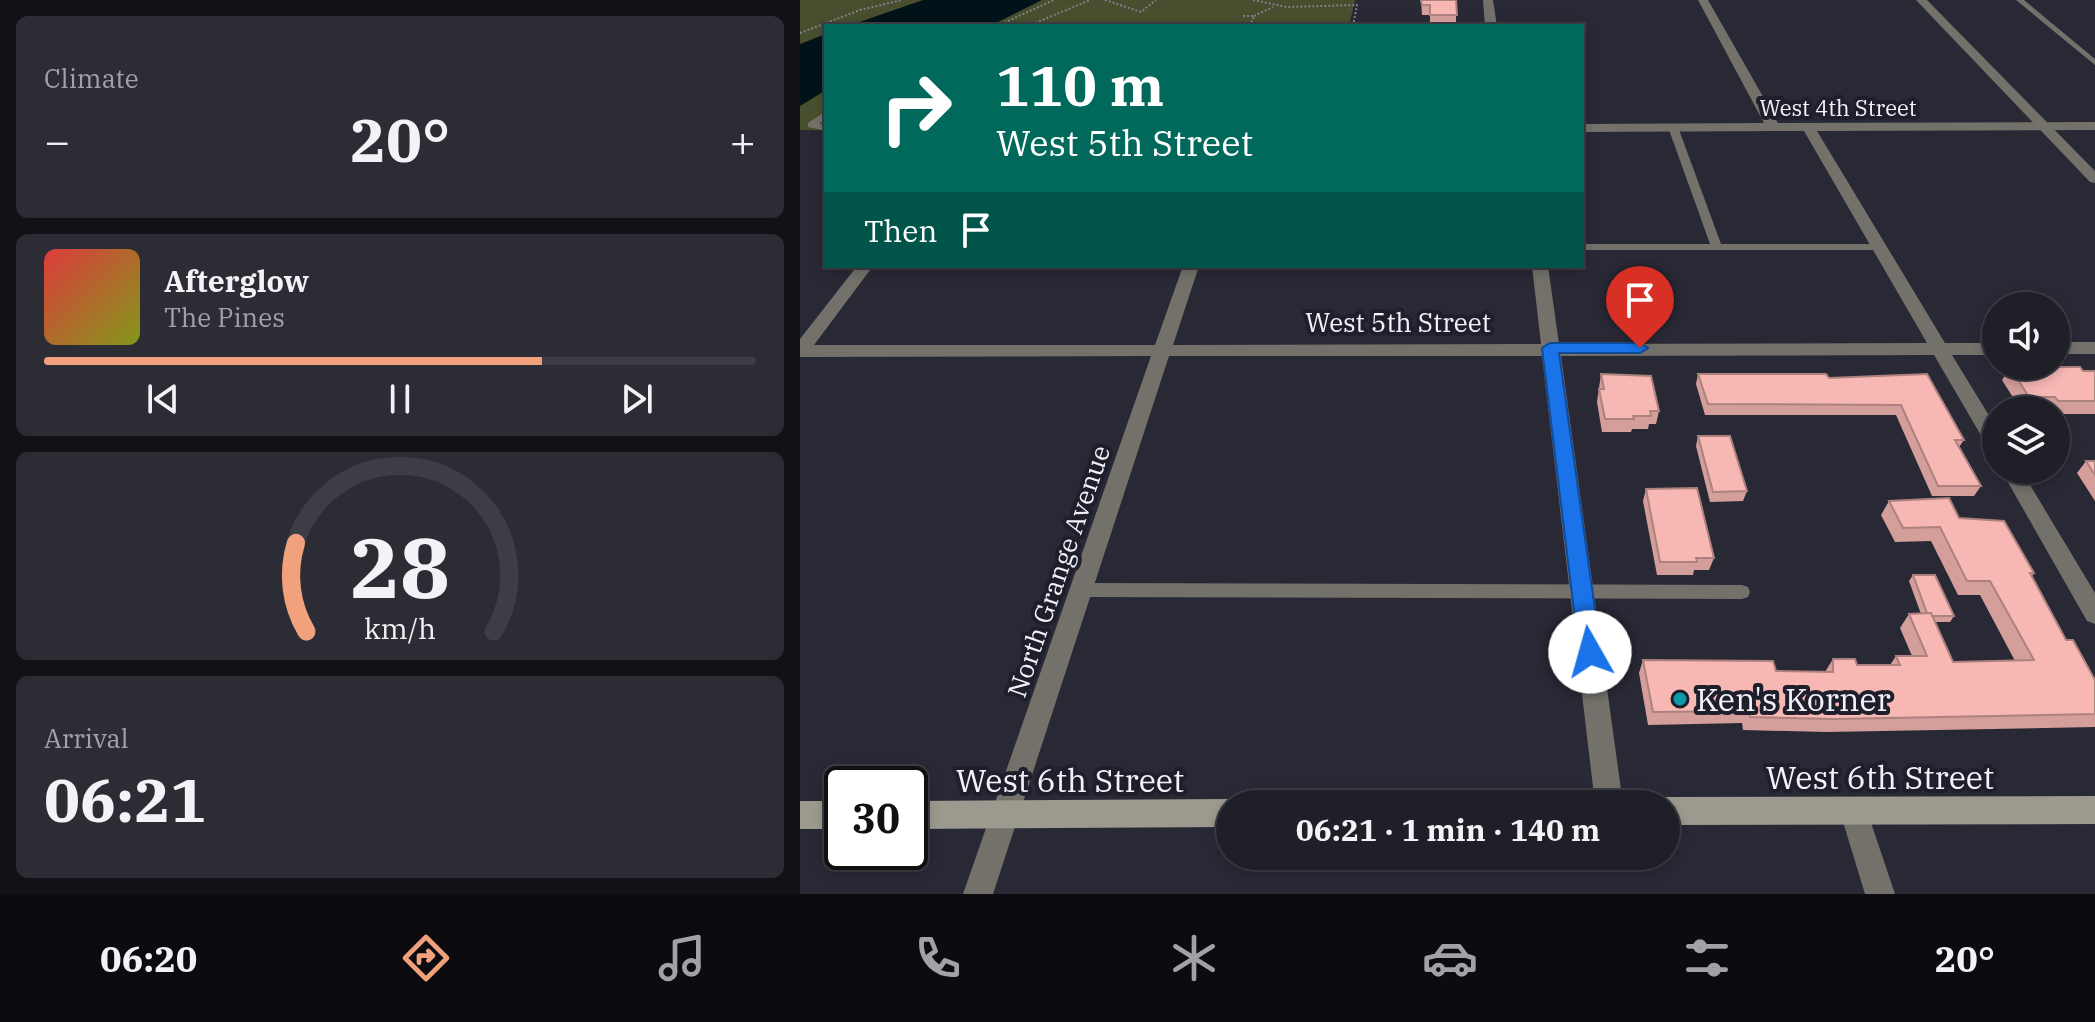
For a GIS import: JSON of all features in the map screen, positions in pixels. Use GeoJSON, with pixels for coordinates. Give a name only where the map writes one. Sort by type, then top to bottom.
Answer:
{"type":"FeatureCollection","features":[{"type":"Feature","properties":{"kind":"main road","name":"West 6th Street"},"geometry":{"type":"LineString","coordinates":[[1680,811],[2095,810]]}},
{"type":"Feature","properties":{"kind":"main road","name":"West 6th Street"},"geometry":{"type":"LineString","coordinates":[[928,815],[1216,813]]}},
{"type":"Feature","properties":{"kind":"main road"},"geometry":{"type":"LineString","coordinates":[[800,815],[824,815]]}},
{"type":"Feature","properties":{"kind":"street"},"geometry":{"type":"LineString","coordinates":[[1488,0],[1491,24]]}},
{"type":"Feature","properties":{"kind":"street"},"geometry":{"type":"LineString","coordinates":[[1703,0],[1773,127]]}},
{"type":"Feature","properties":{"kind":"street"},"geometry":{"type":"LineString","coordinates":[[1921,0],[2095,179]]}},
{"type":"Feature","properties":{"kind":"street","name":"West 4th Street"},"geometry":{"type":"LineString","coordinates":[[1584,128],[2095,126]]}},
{"type":"Feature","properties":{"kind":"street"},"geometry":{"type":"LineString","coordinates":[[1808,127],[1982,420]]}},
{"type":"Feature","properties":{"kind":"street"},"geometry":{"type":"LineString","coordinates":[[800,351],[863,268]]}},
{"type":"Feature","properties":{"kind":"street","name":"North Grange Avenue"},"geometry":{"type":"LineString","coordinates":[[978,894],[1190,268]]}},
{"type":"Feature","properties":{"kind":"street"},"geometry":{"type":"LineString","coordinates":[[1540,268],[1607,790]]}},
{"type":"Feature","properties":{"kind":"street"},"geometry":{"type":"LineString","coordinates":[[2070,348],[2095,348]]}},
{"type":"Feature","properties":{"kind":"street","name":"West 5th Street"},"geometry":{"type":"LineString","coordinates":[[800,351],[1982,349]]}},
{"type":"Feature","properties":{"kind":"street"},"geometry":{"type":"LineString","coordinates":[[2019,484],[2095,614]]}},
{"type":"Feature","properties":{"kind":"street"},"geometry":{"type":"LineString","coordinates":[[1854,812],[1880,894]]}},
{"type":"Feature","properties":{"kind":"lane"},"geometry":{"type":"LineString","coordinates":[[2020,0],[2095,63]]}},
{"type":"Feature","properties":{"kind":"lane"},"geometry":{"type":"LineString","coordinates":[[824,115],[811,125],[824,128]]}},
{"type":"Feature","properties":{"kind":"lane"},"geometry":{"type":"LineString","coordinates":[[1673,127],[1717,247]]}},
{"type":"Feature","properties":{"kind":"lane"},"geometry":{"type":"LineString","coordinates":[[1584,247],[1880,247]]}},
{"type":"Feature","properties":{"kind":"lane"},"geometry":{"type":"LineString","coordinates":[[1081,590],[1742,592]]}},
{"type":"Feature","properties":{"kind":"path"},"geometry":{"type":"LineString","coordinates":[[800,33],[860,10],[902,0]]}},
{"type":"Feature","properties":{"kind":"path"},"geometry":{"type":"LineString","coordinates":[[1001,24],[1054,0]]}},
{"type":"Feature","properties":{"kind":"path"},"geometry":{"type":"LineString","coordinates":[[1079,0],[1085,2]]}},
{"type":"Feature","properties":{"kind":"path"},"geometry":{"type":"LineString","coordinates":[[1033,24],[1090,0]]}},
{"type":"Feature","properties":{"kind":"path"},"geometry":{"type":"LineString","coordinates":[[1105,0],[1141,12],[1156,0]]}},
{"type":"Feature","properties":{"kind":"path"},"geometry":{"type":"LineString","coordinates":[[1253,0],[1276,6],[1357,5],[1353,24]]}},
{"type":"Feature","properties":{"kind":"path"},"geometry":{"type":"LineString","coordinates":[[1243,16],[1254,16],[1276,6]]}},
{"type":"Feature","properties":{"kind":"path"},"geometry":{"type":"LineString","coordinates":[[1251,24],[1254,16]]}},
{"type":"Feature","properties":{"kind":"green space"},"geometry":{"type":"Polygon","coordinates":[[[800,0],[1355,0],[1349,24],[824,24],[824,130],[800,130],[800,0]]]}},
{"type":"Feature","properties":{"kind":"shaded area"},"geometry":{"type":"Polygon","coordinates":[[[923,0],[1042,0],[994,24],[854,24],[923,0]]]}},
{"type":"Feature","properties":{"kind":"shaded area"},"geometry":{"type":"Polygon","coordinates":[[[824,35],[824,91],[800,106],[800,44],[824,35]]]}},
{"type":"Feature","properties":{"kind":"building"},"geometry":{"type":"Polygon","coordinates":[[[1421,0],[1456,0],[1457,15],[1430,15],[1430,5],[1422,5],[1421,0]]]}},
{"type":"Feature","properties":{"kind":"building"},"geometry":{"type":"Polygon","coordinates":[[[2070,367],[2095,371],[2095,401],[2070,401],[2070,396],[2028,396],[2018,380],[2070,380],[2070,367]]]}},
{"type":"Feature","properties":{"kind":"building"},"geometry":{"type":"Polygon","coordinates":[[[1601,374],[1651,376],[1659,411],[1650,411],[1651,416],[1633,416],[1634,419],[1605,419],[1599,389],[1604,389],[1601,374]]]}},
{"type":"Feature","properties":{"kind":"building"},"geometry":{"type":"Polygon","coordinates":[[[1698,374],[1826,374],[1829,378],[1927,374],[1964,440],[1955,440],[1981,486],[1938,486],[1901,405],[1708,404],[1698,374]]]}},
{"type":"Feature","properties":{"kind":"building"},"geometry":{"type":"Polygon","coordinates":[[[1698,436],[1730,436],[1747,491],[1713,492],[1698,436]]]}},
{"type":"Feature","properties":{"kind":"building"},"geometry":{"type":"Polygon","coordinates":[[[2086,461],[2095,461],[2095,475],[2086,461]]]}},
{"type":"Feature","properties":{"kind":"building"},"geometry":{"type":"Polygon","coordinates":[[[1697,488],[1714,558],[1696,558],[1697,562],[1660,562],[1646,489],[1697,488]]]}},
{"type":"Feature","properties":{"kind":"building"},"geometry":{"type":"Polygon","coordinates":[[[1949,498],[1959,518],[2004,521],[2034,573],[2030,573],[2066,640],[2073,640],[2095,680],[2095,714],[1834,719],[1750,717],[1748,711],[1653,712],[1643,660],[1773,661],[1776,671],[1833,672],[1833,659],[1855,659],[1857,665],[1900,665],[1896,656],[1927,656],[1909,614],[1931,613],[1953,662],[2034,660],[1990,581],[1967,581],[1940,527],[1903,528],[1889,501],[1949,498]]]}},
{"type":"Feature","properties":{"kind":"building"},"geometry":{"type":"Polygon","coordinates":[[[1913,575],[1935,575],[1954,616],[1932,616],[1927,613],[1913,575]]]}},
{"type":"Feature","properties":{"kind":"place","name":"Ken's Korner"},"geometry":{"type":"Point","coordinates":[1680,699]}},
{"type":"Feature","properties":{"kind":"route"},"geometry":{"type":"LineString","coordinates":[[1590,652],[1550,348],[1640,348]]}}]}
